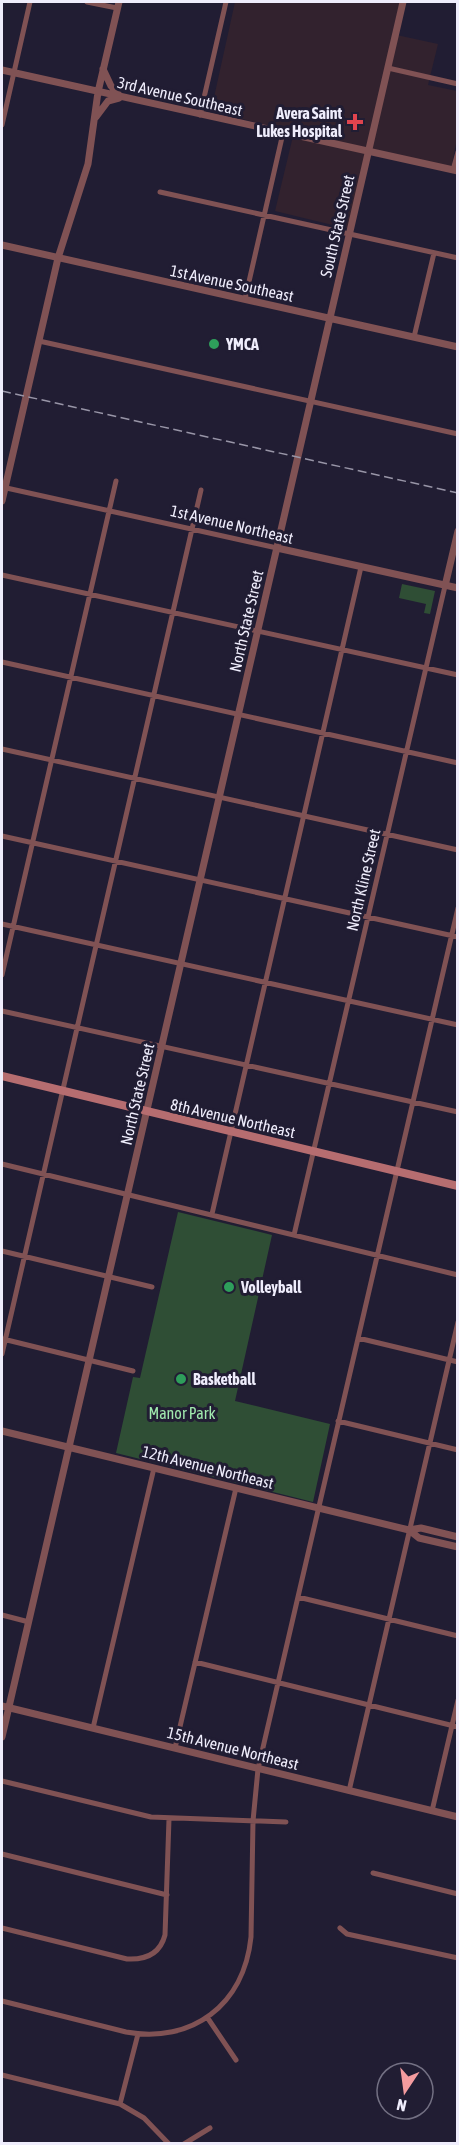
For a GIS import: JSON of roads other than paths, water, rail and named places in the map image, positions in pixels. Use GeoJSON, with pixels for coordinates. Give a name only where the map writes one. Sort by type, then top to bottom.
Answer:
{"type":"FeatureCollection","features":[{"type":"Feature","properties":{"kind":"main road","name":"8th Avenue Northeast"},"geometry":{"type":"LineString","coordinates":[[2,1076],[458,1186]]}},
{"type":"Feature","properties":{"kind":"street"},"geometry":{"type":"LineString","coordinates":[[2,125],[30,2]]}},
{"type":"Feature","properties":{"kind":"street"},"geometry":{"type":"LineString","coordinates":[[2,501],[3,488],[58,258],[85,175],[98,92],[118,5],[87,2]]}},
{"type":"Feature","properties":{"kind":"street"},"geometry":{"type":"LineString","coordinates":[[200,115],[226,2]]}},
{"type":"Feature","properties":{"kind":"street","name":"South State Street"},"geometry":{"type":"LineString","coordinates":[[298,457],[403,2]]}},
{"type":"Feature","properties":{"kind":"street"},"geometry":{"type":"LineString","coordinates":[[388,68],[458,84]]}},
{"type":"Feature","properties":{"kind":"street"},"geometry":{"type":"LineString","coordinates":[[103,69],[111,86],[124,98]]}},
{"type":"Feature","properties":{"kind":"street","name":"3rd Avenue Southeast"},"geometry":{"type":"LineString","coordinates":[[2,70],[455,171]]}},
{"type":"Feature","properties":{"kind":"street"},"geometry":{"type":"LineString","coordinates":[[94,121],[108,101],[124,98]]}},
{"type":"Feature","properties":{"kind":"street"},"geometry":{"type":"LineString","coordinates":[[245,299],[283,133]]}},
{"type":"Feature","properties":{"kind":"street"},"geometry":{"type":"LineString","coordinates":[[455,171],[458,152]]}},
{"type":"Feature","properties":{"kind":"street"},"geometry":{"type":"LineString","coordinates":[[160,192],[458,258]]}},
{"type":"Feature","properties":{"kind":"street","name":"1st Avenue Southeast"},"geometry":{"type":"LineString","coordinates":[[2,245],[458,347]]}},
{"type":"Feature","properties":{"kind":"street"},"geometry":{"type":"LineString","coordinates":[[414,337],[434,253]]}},
{"type":"Feature","properties":{"kind":"street"},"geometry":{"type":"LineString","coordinates":[[39,340],[458,434]]}},
{"type":"Feature","properties":{"kind":"street","name":"North State Street"},"geometry":{"type":"LineString","coordinates":[[2,1737],[5,1707],[29,1622],[298,457]]}},
{"type":"Feature","properties":{"kind":"street"},"geometry":{"type":"LineString","coordinates":[[2,975],[116,481]]}},
{"type":"Feature","properties":{"kind":"street","name":"1st Avenue Northeast"},"geometry":{"type":"LineString","coordinates":[[3,488],[458,588]]}},
{"type":"Feature","properties":{"kind":"street"},"geometry":{"type":"LineString","coordinates":[[2,1354],[3,1339],[24,1257],[201,490]]}},
{"type":"Feature","properties":{"kind":"street","name":"North Kline Street"},"geometry":{"type":"LineString","coordinates":[[294,1235],[458,531]]}},
{"type":"Feature","properties":{"kind":"street"},"geometry":{"type":"LineString","coordinates":[[212,1214],[361,567]]}},
{"type":"Feature","properties":{"kind":"street"},"geometry":{"type":"LineString","coordinates":[[2,575],[458,675]]}},
{"type":"Feature","properties":{"kind":"street"},"geometry":{"type":"LineString","coordinates":[[2,662],[458,763]]}},
{"type":"Feature","properties":{"kind":"street"},"geometry":{"type":"LineString","coordinates":[[2,749],[458,850]]}},
{"type":"Feature","properties":{"kind":"street"},"geometry":{"type":"LineString","coordinates":[[2,836],[454,936]]}},
{"type":"Feature","properties":{"kind":"street"},"geometry":{"type":"LineString","coordinates":[[2,2001],[138,2034],[174,2032],[207,2017],[232,1992],[241,1976],[249,1955],[253,1821],[258,1769],[412,1102],[454,936],[458,908]]}},
{"type":"Feature","properties":{"kind":"street"},"geometry":{"type":"LineString","coordinates":[[2,924],[458,1024]]}},
{"type":"Feature","properties":{"kind":"street"},"geometry":{"type":"LineString","coordinates":[[2,1011],[458,1112]]}},
{"type":"Feature","properties":{"kind":"street"},"geometry":{"type":"LineString","coordinates":[[2,1164],[458,1275]]}},
{"type":"Feature","properties":{"kind":"street"},"geometry":{"type":"LineString","coordinates":[[2,1251],[152,1287]]}},
{"type":"Feature","properties":{"kind":"street"},"geometry":{"type":"LineString","coordinates":[[349,1791],[458,1322]]}},
{"type":"Feature","properties":{"kind":"street"},"geometry":{"type":"LineString","coordinates":[[357,1338],[458,1362]]}},
{"type":"Feature","properties":{"kind":"street"},"geometry":{"type":"LineString","coordinates":[[3,1339],[133,1371]]}},
{"type":"Feature","properties":{"kind":"street"},"geometry":{"type":"LineString","coordinates":[[338,1421],[458,1450]]}},
{"type":"Feature","properties":{"kind":"street","name":"12th Avenue Northeast"},"geometry":{"type":"LineString","coordinates":[[2,1431],[409,1530],[421,1528],[458,1537]]}},
{"type":"Feature","properties":{"kind":"street"},"geometry":{"type":"LineString","coordinates":[[93,1728],[154,1468]]}},
{"type":"Feature","properties":{"kind":"street"},"geometry":{"type":"LineString","coordinates":[[175,1748],[236,1488]]}},
{"type":"Feature","properties":{"kind":"street","name":"12th Avenue Northeast"},"geometry":{"type":"LineString","coordinates":[[409,1530],[419,1538],[458,1547]]}},
{"type":"Feature","properties":{"kind":"street"},"geometry":{"type":"LineString","coordinates":[[298,1597],[458,1636]]}},
{"type":"Feature","properties":{"kind":"street"},"geometry":{"type":"LineString","coordinates":[[2,1616],[29,1622]]}},
{"type":"Feature","properties":{"kind":"street"},"geometry":{"type":"LineString","coordinates":[[195,1662],[455,1726]]}},
{"type":"Feature","properties":{"kind":"street"},"geometry":{"type":"LineString","coordinates":[[432,1810],[455,1726],[458,1700]]}},
{"type":"Feature","properties":{"kind":"street","name":"15th Avenue Northeast"},"geometry":{"type":"LineString","coordinates":[[5,1707],[458,1817]]}},
{"type":"Feature","properties":{"kind":"street"},"geometry":{"type":"LineString","coordinates":[[2,1781],[142,1815],[169,1819],[286,1822]]}},
{"type":"Feature","properties":{"kind":"street"},"geometry":{"type":"LineString","coordinates":[[2,1928],[127,1959],[144,1958],[158,1949],[163,1941],[167,1895],[169,1819]]}},
{"type":"Feature","properties":{"kind":"street"},"geometry":{"type":"LineString","coordinates":[[2,1854],[167,1895]]}},
{"type":"Feature","properties":{"kind":"street"},"geometry":{"type":"LineString","coordinates":[[373,1873],[458,1894]]}},
{"type":"Feature","properties":{"kind":"street"},"geometry":{"type":"LineString","coordinates":[[340,1928],[347,1934],[458,1958]]}},
{"type":"Feature","properties":{"kind":"street"},"geometry":{"type":"LineString","coordinates":[[207,2017],[236,2060]]}},
{"type":"Feature","properties":{"kind":"street"},"geometry":{"type":"LineString","coordinates":[[120,2104],[138,2034]]}},
{"type":"Feature","properties":{"kind":"street"},"geometry":{"type":"LineString","coordinates":[[2,2075],[120,2104],[144,2118],[169,2144]]}},
{"type":"Feature","properties":{"kind":"street"},"geometry":{"type":"LineString","coordinates":[[184,2144],[210,2128]]}},
{"type":"Feature","properties":{"kind":"railway"},"geometry":{"type":"LineString","coordinates":[[2,391],[458,493]]}},
{"type":"Feature","properties":{"kind":"place","name":"Avera Saint Lukes Hospital"},"geometry":{"type":"Point","coordinates":[355,122]}},
{"type":"Feature","properties":{"kind":"place","name":"YMCA"},"geometry":{"type":"Point","coordinates":[214,344]}},
{"type":"Feature","properties":{"kind":"place","name":"Volleyball"},"geometry":{"type":"Point","coordinates":[229,1287]}},
{"type":"Feature","properties":{"kind":"place","name":"Basketball"},"geometry":{"type":"Point","coordinates":[181,1379]}},
{"type":"Feature","properties":{"kind":"park label","name":"Manor Park"},"geometry":{"type":"Point","coordinates":[182,1413]}}]}
